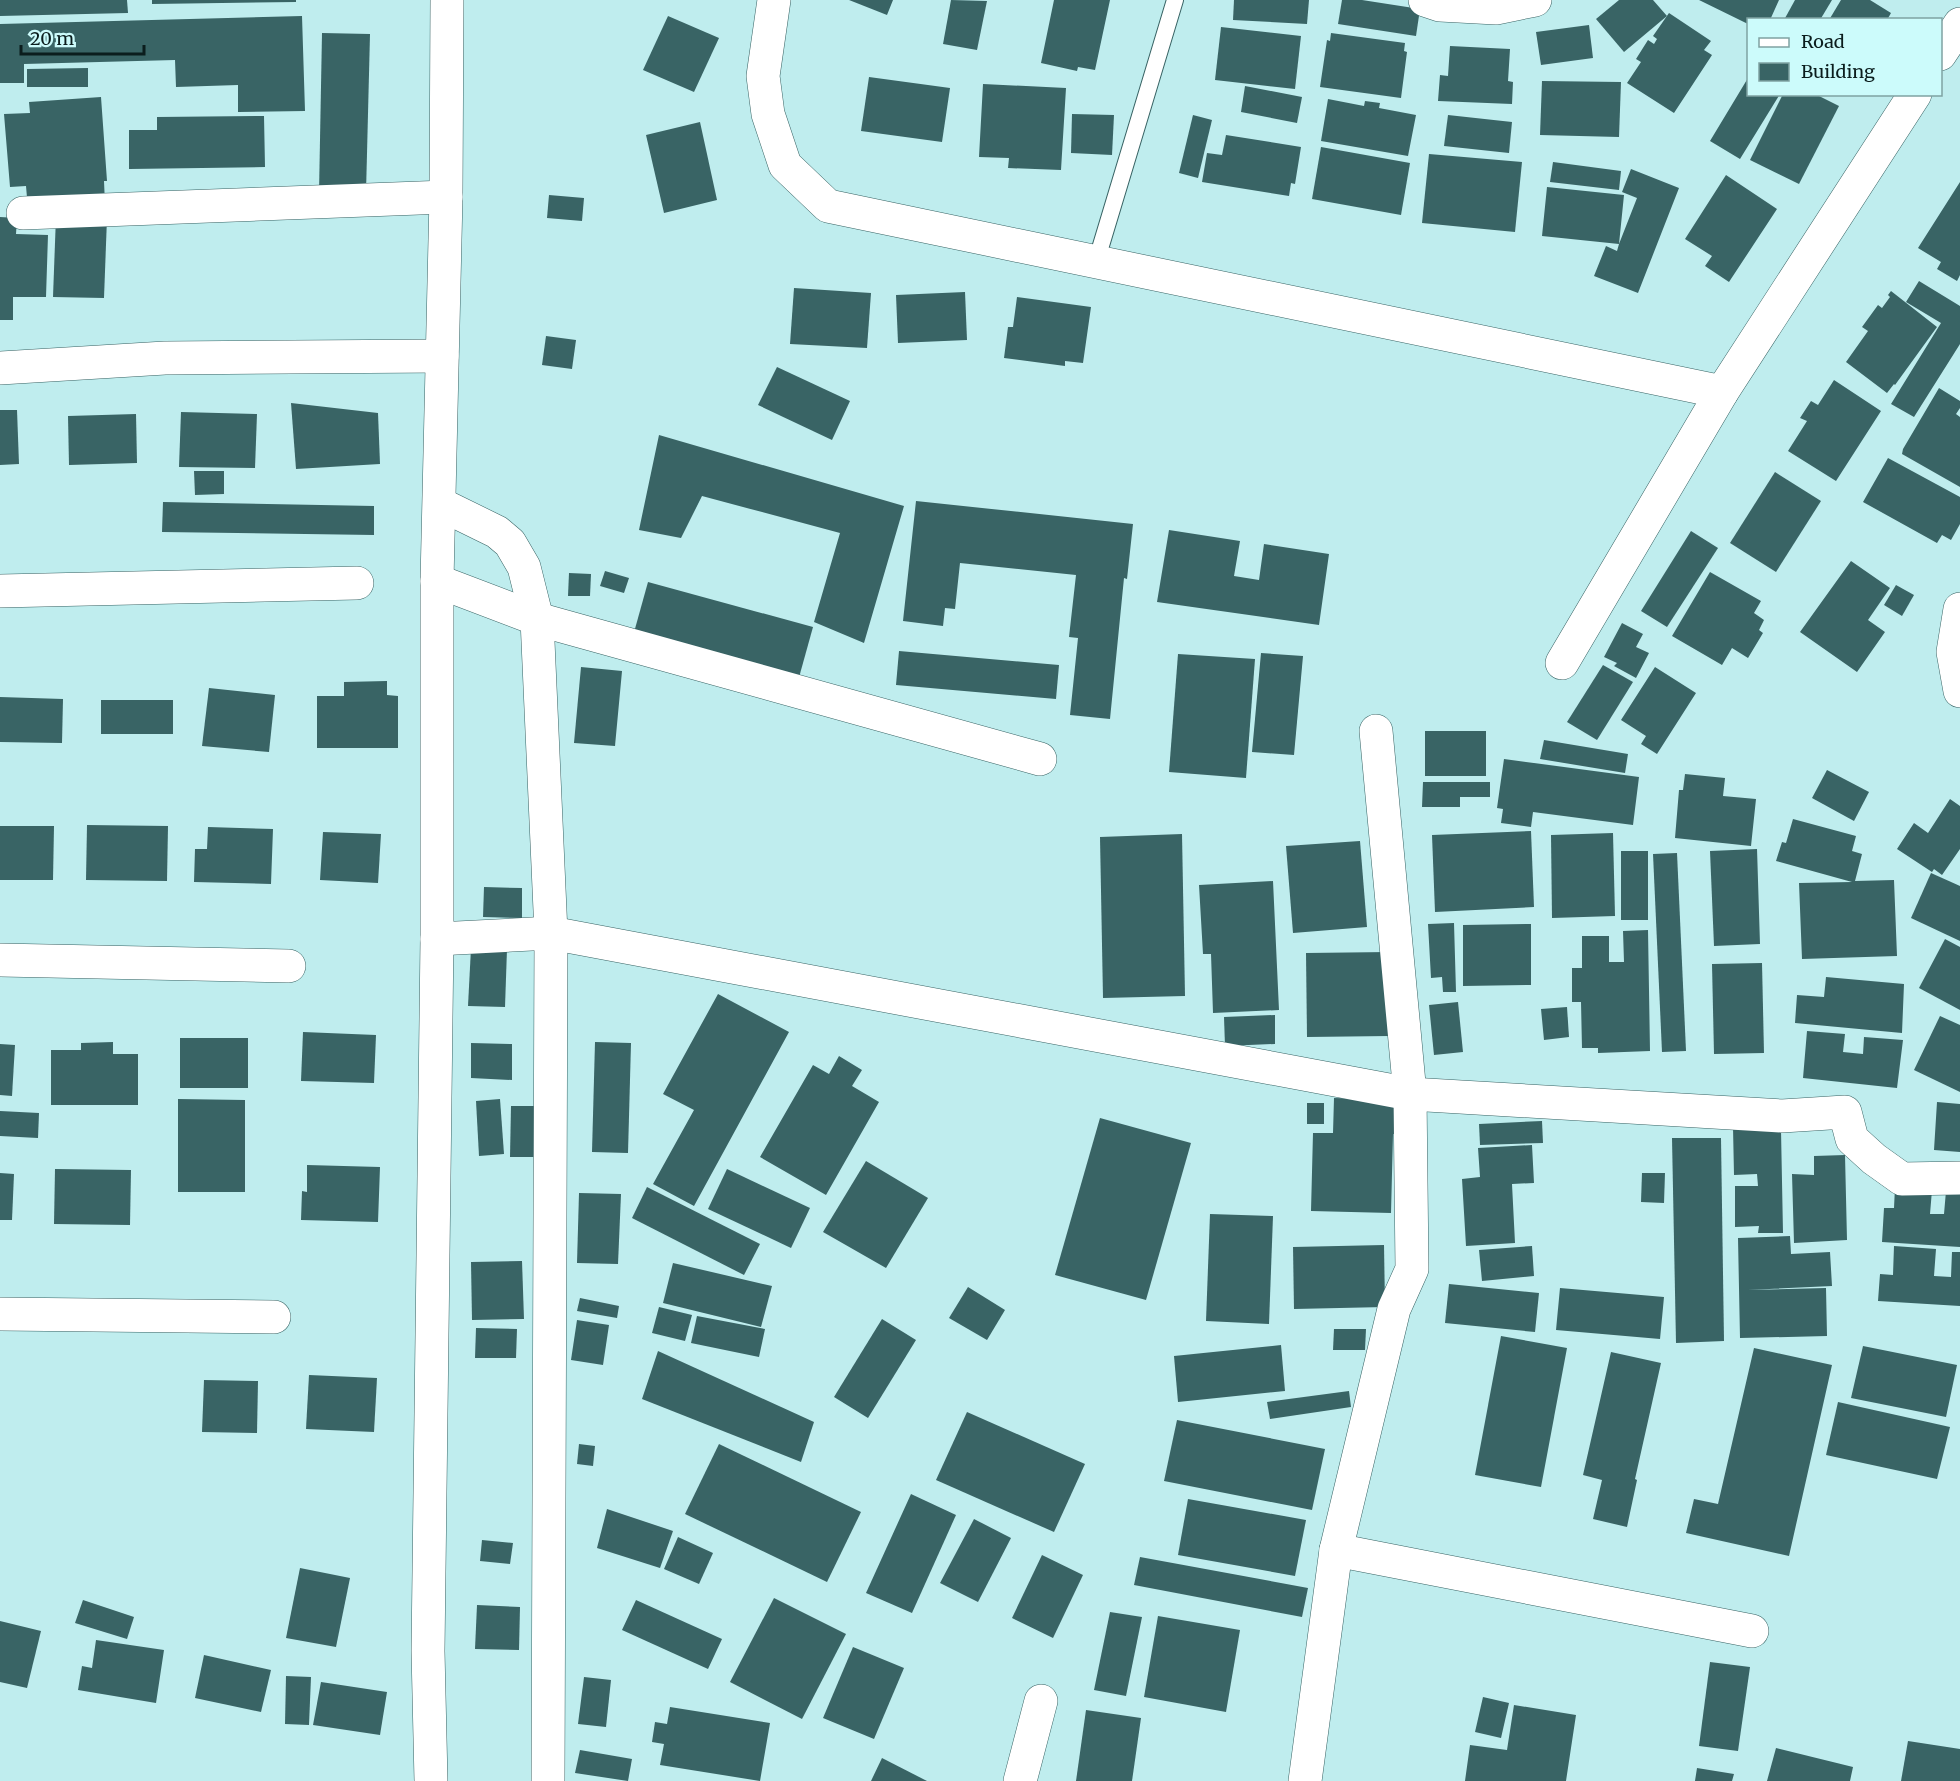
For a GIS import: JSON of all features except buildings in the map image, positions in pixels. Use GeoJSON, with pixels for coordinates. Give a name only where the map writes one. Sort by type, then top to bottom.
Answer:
{"type":"FeatureCollection","features":[{"type":"Feature","properties":{"kind":"street"},"geometry":{"type":"LineString","coordinates":[[431,1781],[428,1651],[437,939],[438,581],[446,197],[447,0]]}},
{"type":"Feature","properties":{"kind":"street"},"geometry":{"type":"LineString","coordinates":[[774,0],[763,76],[768,114],[785,165],[828,206],[1722,392]]}},
{"type":"Feature","properties":{"kind":"street"},"geometry":{"type":"LineString","coordinates":[[1425,0],[1440,5],[1496,8],[1535,0]]}},
{"type":"Feature","properties":{"kind":"street"},"geometry":{"type":"LineString","coordinates":[[1942,52],[1960,24]]}},
{"type":"Feature","properties":{"kind":"street"},"geometry":{"type":"LineString","coordinates":[[1562,663],[1722,392],[1913,96]]}},
{"type":"Feature","properties":{"kind":"street"},"geometry":{"type":"LineString","coordinates":[[23,213],[446,197]]}},
{"type":"Feature","properties":{"kind":"street"},"geometry":{"type":"LineString","coordinates":[[0,368],[165,358],[442,356]]}},
{"type":"Feature","properties":{"kind":"street"},"geometry":{"type":"LineString","coordinates":[[440,504],[498,532],[510,543],[524,567],[537,619],[551,933],[548,1781]]}},
{"type":"Feature","properties":{"kind":"street"},"geometry":{"type":"LineString","coordinates":[[438,581],[537,619],[1040,759]]}},
{"type":"Feature","properties":{"kind":"street"},"geometry":{"type":"LineString","coordinates":[[0,591],[357,583]]}},
{"type":"Feature","properties":{"kind":"street"},"geometry":{"type":"LineString","coordinates":[[1960,609],[1953,652],[1960,691]]}},
{"type":"Feature","properties":{"kind":"street"},"geometry":{"type":"LineString","coordinates":[[1305,1781],[1336,1550],[1394,1309],[1412,1269],[1410,1094],[1376,731]]}},
{"type":"Feature","properties":{"kind":"street"},"geometry":{"type":"LineString","coordinates":[[437,939],[551,933],[1410,1094],[1782,1116],[1845,1113],[1852,1139],[1874,1159],[1902,1179],[1960,1178]]}},
{"type":"Feature","properties":{"kind":"street"},"geometry":{"type":"LineString","coordinates":[[0,960],[289,966]]}},
{"type":"Feature","properties":{"kind":"street"},"geometry":{"type":"LineString","coordinates":[[0,1314],[273,1317]]}},
{"type":"Feature","properties":{"kind":"street"},"geometry":{"type":"LineString","coordinates":[[1336,1550],[1752,1631]]}},
{"type":"Feature","properties":{"kind":"street"},"geometry":{"type":"LineString","coordinates":[[1020,1781],[1041,1701]]}},
{"type":"Feature","properties":{"kind":"lane"},"geometry":{"type":"LineString","coordinates":[[1096,262],[1175,0]]}}]}
